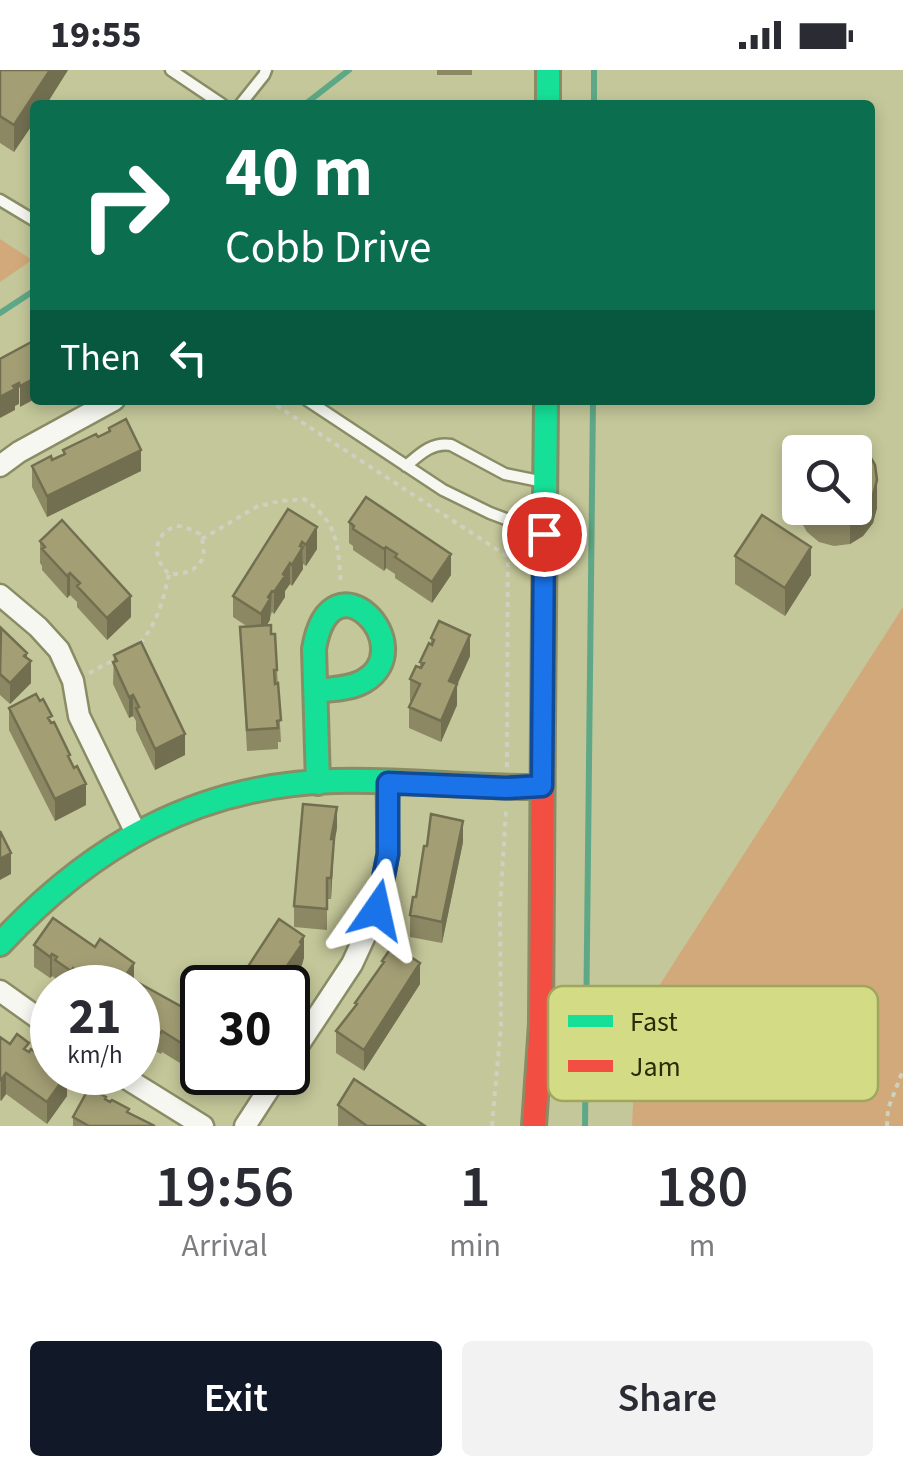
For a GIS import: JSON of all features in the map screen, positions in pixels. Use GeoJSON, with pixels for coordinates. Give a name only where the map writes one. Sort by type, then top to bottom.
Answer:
{"type":"FeatureCollection","features":[{"type":"Feature","properties":{"kind":"street"},"geometry":{"type":"LineString","coordinates":[[548,70],[548,100]]}},
{"type":"Feature","properties":{"kind":"street"},"geometry":{"type":"LineString","coordinates":[[0,466],[105,405]]}},
{"type":"Feature","properties":{"kind":"street"},"geometry":{"type":"LineString","coordinates":[[534,1126],[541,1024],[546,405]]}},
{"type":"Feature","properties":{"kind":"street"},"geometry":{"type":"LineString","coordinates":[[0,595],[60,650],[73,681],[80,716],[136,832]]}},
{"type":"Feature","properties":{"kind":"street"},"geometry":{"type":"LineString","coordinates":[[317,691],[357,685],[378,668],[382,656],[376,621],[355,606],[332,609],[317,630],[314,649],[318,783]]}},
{"type":"Feature","properties":{"kind":"street"},"geometry":{"type":"LineString","coordinates":[[0,944],[46,896],[92,860],[136,832],[205,804],[261,790],[318,783],[542,786]]}},
{"type":"Feature","properties":{"kind":"street"},"geometry":{"type":"LineString","coordinates":[[310,1028],[352,964],[377,910],[388,854],[388,783]]}},
{"type":"Feature","properties":{"kind":"street"},"geometry":{"type":"LineString","coordinates":[[0,991],[30,1012]]}},
{"type":"Feature","properties":{"kind":"street"},"geometry":{"type":"LineString","coordinates":[[153,1095],[203,1126]]}},
{"type":"Feature","properties":{"kind":"street"},"geometry":{"type":"LineString","coordinates":[[245,1126],[265,1095]]}},
{"type":"Feature","properties":{"kind":"lane"},"geometry":{"type":"LineString","coordinates":[[171,70],[216,100]]}},
{"type":"Feature","properties":{"kind":"lane"},"geometry":{"type":"LineString","coordinates":[[244,100],[266,70]]}},
{"type":"Feature","properties":{"kind":"lane"},"geometry":{"type":"LineString","coordinates":[[0,200],[30,218]]}},
{"type":"Feature","properties":{"kind":"lane"},"geometry":{"type":"LineString","coordinates":[[314,405],[443,490],[544,534]]}},
{"type":"Feature","properties":{"kind":"lane"},"geometry":{"type":"LineString","coordinates":[[406,466],[428,448],[442,444],[505,474],[545,482]]}},
{"type":"Feature","properties":{"kind":"path"},"geometry":{"type":"LineString","coordinates":[[276,405],[508,556]]}},
{"type":"Feature","properties":{"kind":"path"},"geometry":{"type":"LineString","coordinates":[[202,539],[256,507],[304,499],[328,519],[335,533],[343,606]]}},
{"type":"Feature","properties":{"kind":"path"},"geometry":{"type":"LineString","coordinates":[[492,1126],[501,1026],[508,520]]}},
{"type":"Feature","properties":{"kind":"path"},"geometry":{"type":"LineString","coordinates":[[185,527],[200,534],[200,564],[186,574],[169,574],[159,563],[156,548],[168,528],[185,527]]}},
{"type":"Feature","properties":{"kind":"path"},"geometry":{"type":"LineString","coordinates":[[159,563],[167,557]]}},
{"type":"Feature","properties":{"kind":"path"},"geometry":{"type":"LineString","coordinates":[[141,642],[156,618],[169,574]]}},
{"type":"Feature","properties":{"kind":"path"},"geometry":{"type":"LineString","coordinates":[[73,681],[127,653]]}},
{"type":"Feature","properties":{"kind":"path"},"geometry":{"type":"LineString","coordinates":[[887,1126],[888,1109],[903,1070]]}},
{"type":"Feature","properties":{"kind":"shaded area"},"geometry":{"type":"Polygon","coordinates":[[[0,239],[30,261],[0,282],[0,239]]]}},
{"type":"Feature","properties":{"kind":"shaded area"},"geometry":{"type":"Polygon","coordinates":[[[903,607],[903,1126],[632,1126],[633,1101],[878,1101],[878,986],[659,986],[903,607]]]}},
{"type":"Feature","properties":{"kind":"building"},"geometry":{"type":"Polygon","coordinates":[[[0,70],[50,70],[14,125],[0,116],[0,70]]]}},
{"type":"Feature","properties":{"kind":"building"},"geometry":{"type":"Polygon","coordinates":[[[30,343],[30,381],[13,386],[15,389],[0,397],[0,359],[30,343]]]}},
{"type":"Feature","properties":{"kind":"building"},"geometry":{"type":"Polygon","coordinates":[[[126,419],[141,450],[47,496],[32,466],[65,454],[63,450],[96,434],[98,437],[126,419]]]}},
{"type":"Feature","properties":{"kind":"building"},"geometry":{"type":"Polygon","coordinates":[[[872,460],[877,480],[872,496],[872,460]]]}},
{"type":"Feature","properties":{"kind":"building"},"geometry":{"type":"Polygon","coordinates":[[[366,497],[451,554],[432,582],[395,557],[397,554],[353,529],[349,522],[366,497]]]}},
{"type":"Feature","properties":{"kind":"building"},"geometry":{"type":"Polygon","coordinates":[[[288,509],[317,527],[306,545],[302,542],[303,547],[268,597],[261,614],[233,596],[288,509]]]}},
{"type":"Feature","properties":{"kind":"building"},"geometry":{"type":"Polygon","coordinates":[[[762,515],[811,547],[785,588],[735,556],[762,515]]]}},
{"type":"Feature","properties":{"kind":"building"},"geometry":{"type":"Polygon","coordinates":[[[62,520],[131,596],[107,618],[77,586],[80,583],[70,573],[67,576],[42,549],[45,547],[40,541],[62,520]]]}},
{"type":"Feature","properties":{"kind":"building"},"geometry":{"type":"Polygon","coordinates":[[[439,621],[470,635],[449,681],[457,684],[441,721],[409,707],[420,684],[410,679],[416,666],[421,668],[424,663],[420,662],[429,643],[432,645],[439,621]]]}},
{"type":"Feature","properties":{"kind":"building"},"geometry":{"type":"Polygon","coordinates":[[[271,625],[271,634],[275,634],[274,670],[281,720],[277,721],[278,728],[247,730],[240,627],[271,625]]]}},
{"type":"Feature","properties":{"kind":"building"},"geometry":{"type":"Polygon","coordinates":[[[1,628],[31,661],[10,683],[0,674],[1,628]]]}},
{"type":"Feature","properties":{"kind":"building"},"geometry":{"type":"Polygon","coordinates":[[[141,642],[185,734],[155,749],[136,708],[139,707],[133,695],[129,697],[113,662],[117,661],[114,655],[141,642]]]}},
{"type":"Feature","properties":{"kind":"building"},"geometry":{"type":"Polygon","coordinates":[[[36,694],[40,701],[43,699],[52,716],[48,718],[54,722],[74,768],[77,766],[86,784],[55,799],[9,708],[36,694]]]}},
{"type":"Feature","properties":{"kind":"building"},"geometry":{"type":"Polygon","coordinates":[[[303,804],[337,807],[331,839],[331,878],[327,878],[327,909],[294,906],[303,804]]]}},
{"type":"Feature","properties":{"kind":"building"},"geometry":{"type":"Polygon","coordinates":[[[431,814],[463,821],[442,922],[410,915],[431,814]]]}},
{"type":"Feature","properties":{"kind":"building"},"geometry":{"type":"Polygon","coordinates":[[[0,831],[11,853],[0,859],[0,831]]]}},
{"type":"Feature","properties":{"kind":"building"},"geometry":{"type":"Polygon","coordinates":[[[53,918],[95,947],[100,939],[134,963],[62,965],[55,960],[57,957],[50,957],[34,945],[53,918]]]}},
{"type":"Feature","properties":{"kind":"building"},"geometry":{"type":"Polygon","coordinates":[[[279,919],[304,936],[288,965],[249,965],[279,919]]]}},
{"type":"Feature","properties":{"kind":"building"},"geometry":{"type":"Polygon","coordinates":[[[393,945],[420,963],[364,1050],[336,1031],[393,945]]]}},
{"type":"Feature","properties":{"kind":"building"},"geometry":{"type":"Polygon","coordinates":[[[160,995],[180,1006],[180,1042],[161,1033],[160,995]]]}},
{"type":"Feature","properties":{"kind":"building"},"geometry":{"type":"Polygon","coordinates":[[[17,1034],[29,1043],[24,1049],[30,1050],[30,1090],[6,1073],[0,1079],[0,1037],[10,1044],[17,1034]]]}},
{"type":"Feature","properties":{"kind":"building"},"geometry":{"type":"Polygon","coordinates":[[[354,1079],[425,1126],[367,1126],[338,1105],[354,1079]]]}},
{"type":"Feature","properties":{"kind":"building"},"geometry":{"type":"Polygon","coordinates":[[[85,1095],[102,1095],[155,1126],[89,1126],[73,1117],[85,1095]]]}},
{"type":"Feature","properties":{"kind":"waterway"},"geometry":{"type":"LineString","coordinates":[[310,100],[349,70]]}},
{"type":"Feature","properties":{"kind":"waterway"},"geometry":{"type":"LineString","coordinates":[[594,70],[594,100]]}},
{"type":"Feature","properties":{"kind":"waterway"},"geometry":{"type":"LineString","coordinates":[[0,313],[30,293]]}},
{"type":"Feature","properties":{"kind":"waterway"},"geometry":{"type":"LineString","coordinates":[[587,986],[593,405]]}},
{"type":"Feature","properties":{"kind":"waterway"},"geometry":{"type":"LineString","coordinates":[[585,1101],[585,1126]]}},
{"type":"Feature","properties":{"kind":"traffic: fast"},"geometry":{"type":"LineString","coordinates":[[548,70],[548,100]]}},
{"type":"Feature","properties":{"kind":"traffic: fast"},"geometry":{"type":"LineString","coordinates":[[543,720],[546,405]]}},
{"type":"Feature","properties":{"kind":"traffic: fast"},"geometry":{"type":"LineString","coordinates":[[317,691],[359,684],[379,666],[383,648],[378,630],[367,615],[353,606],[337,607],[323,620],[314,649],[318,783]]}},
{"type":"Feature","properties":{"kind":"traffic: fast"},"geometry":{"type":"LineString","coordinates":[[0,944],[72,877],[110,850],[193,808],[237,794],[335,781],[542,787]]}},
{"type":"Feature","properties":{"kind":"traffic: jam"},"geometry":{"type":"LineString","coordinates":[[534,1126],[541,1024],[543,720]]}},
{"type":"Feature","properties":{"kind":"route"},"geometry":{"type":"LineString","coordinates":[[377,910],[388,854],[388,783],[542,786],[544,534]]}}]}
